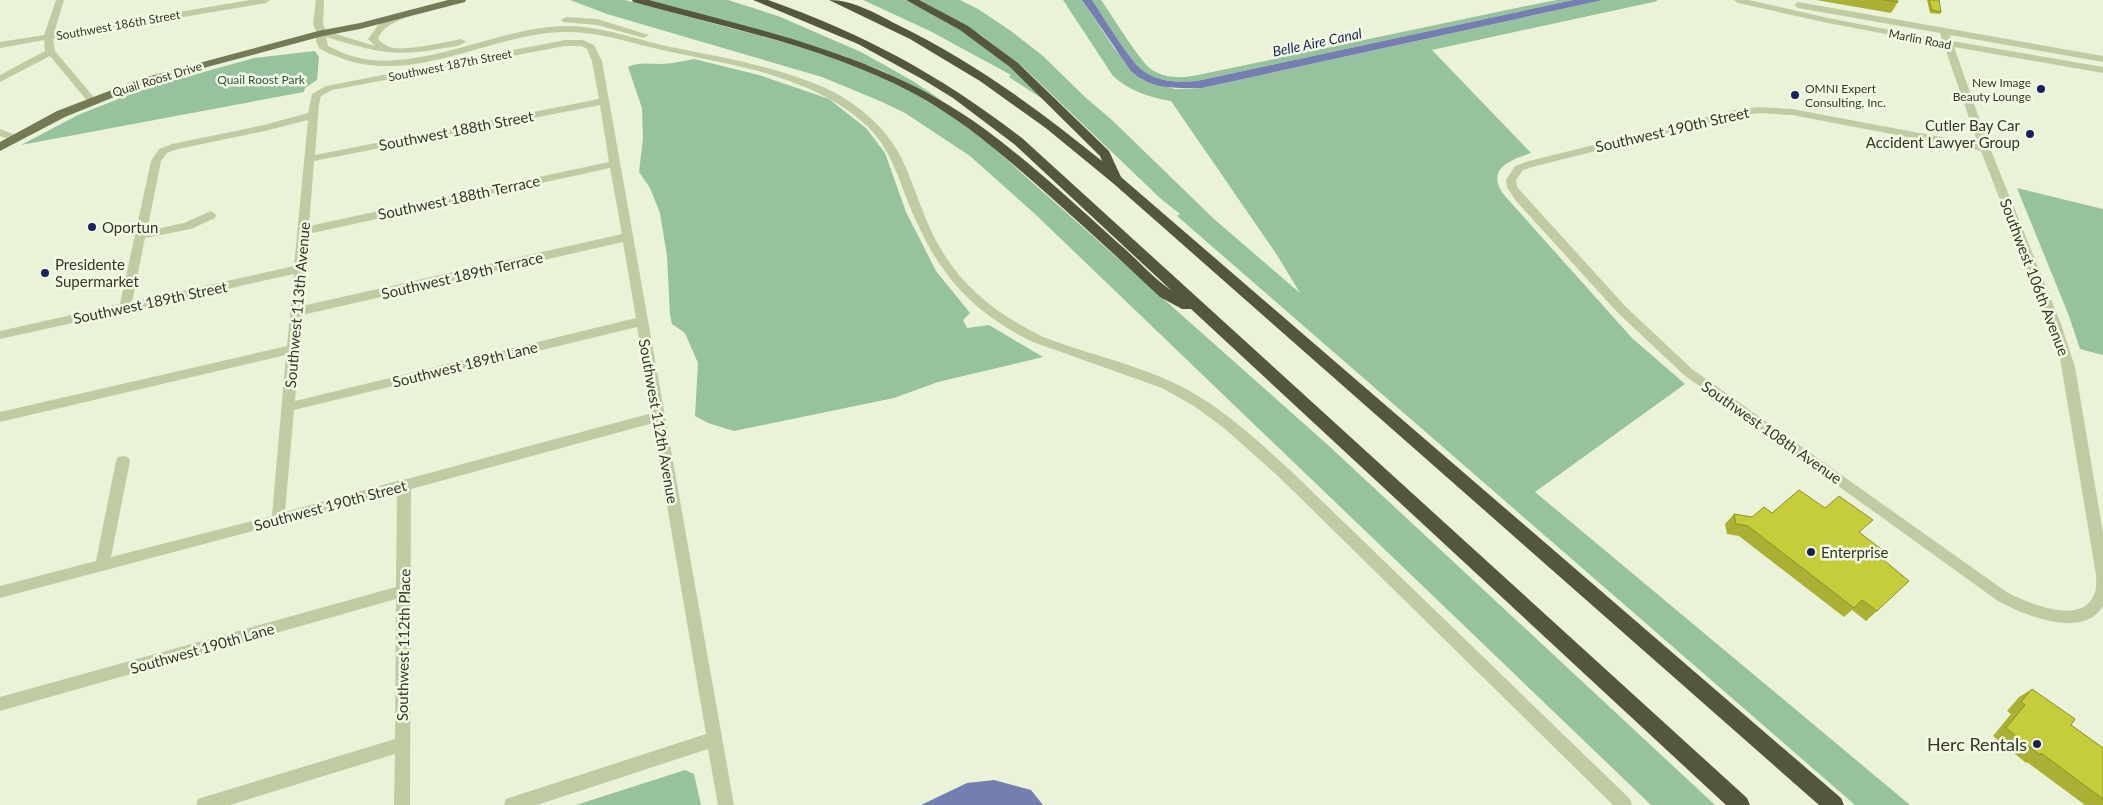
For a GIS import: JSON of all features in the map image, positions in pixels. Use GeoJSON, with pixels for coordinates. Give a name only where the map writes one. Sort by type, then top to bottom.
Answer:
{"type":"FeatureCollection","features":[{"type":"Feature","properties":{"kind":"highway"},"geometry":{"type":"LineString","coordinates":[[637,0],[819,50],[872,69],[924,94],[973,125],[1021,164],[1165,293],[1207,316]]}},
{"type":"Feature","properties":{"kind":"highway"},"geometry":{"type":"LineString","coordinates":[[758,0],[827,24]]}},
{"type":"Feature","properties":{"kind":"highway"},"geometry":{"type":"LineString","coordinates":[[779,0],[915,68],[957,95],[998,125],[1038,158],[1207,316],[1740,805]]}},
{"type":"Feature","properties":{"kind":"highway"},"geometry":{"type":"LineString","coordinates":[[829,0],[839,2],[908,33],[971,68],[1032,110],[1118,181],[1834,805]]}},
{"type":"Feature","properties":{"kind":"highway"},"geometry":{"type":"LineString","coordinates":[[911,0],[964,28],[1014,65],[1104,154],[1118,181]]}},
{"type":"Feature","properties":{"kind":"main road","name":"Quail Roost Drive"},"geometry":{"type":"LineString","coordinates":[[322,33],[359,19],[426,0]]}},
{"type":"Feature","properties":{"kind":"main road","name":"Quail Roost Drive"},"geometry":{"type":"LineString","coordinates":[[0,147],[60,114],[147,80],[322,33],[360,26],[461,0]]}},
{"type":"Feature","properties":{"kind":"street"},"geometry":{"type":"LineString","coordinates":[[60,0],[49,37],[49,46],[51,52],[92,101]]}},
{"type":"Feature","properties":{"kind":"street","name":"Southwest 186th Street"},"geometry":{"type":"LineString","coordinates":[[0,45],[266,0]]}},
{"type":"Feature","properties":{"kind":"street"},"geometry":{"type":"LineString","coordinates":[[320,0],[318,24],[322,33],[324,48],[333,53],[356,60],[389,62],[443,55],[506,34]]}},
{"type":"Feature","properties":{"kind":"street","name":"Marlin Road"},"geometry":{"type":"LineString","coordinates":[[1738,0],[1844,24],[1948,44],[2103,70]]}},
{"type":"Feature","properties":{"kind":"street","name":"Marlin Road"},"geometry":{"type":"LineString","coordinates":[[1769,0],[2103,59]]}},
{"type":"Feature","properties":{"kind":"street"},"geometry":{"type":"LineString","coordinates":[[395,50],[375,43],[374,36],[382,25],[408,14]]}},
{"type":"Feature","properties":{"kind":"street"},"geometry":{"type":"LineString","coordinates":[[322,33],[339,36],[378,50],[395,50],[443,46],[560,24],[602,27],[665,48],[714,58],[807,84],[835,96],[857,111],[878,131],[890,146],[934,250],[951,275],[973,298],[995,315],[1018,329],[1051,344],[1164,384],[1193,399],[1226,422],[1285,474],[1624,805]]}},
{"type":"Feature","properties":{"kind":"street","name":"Southwest 106th Avenue"},"geometry":{"type":"LineString","coordinates":[[1944,31],[1962,91],[2064,347],[2070,368],[2103,576],[2102,594],[2092,608],[2084,613]]}},
{"type":"Feature","properties":{"kind":"street"},"geometry":{"type":"LineString","coordinates":[[506,34],[511,54]]}},
{"type":"Feature","properties":{"kind":"street","name":"Southwest 187th Street"},"geometry":{"type":"LineString","coordinates":[[318,92],[329,88],[564,43],[583,43]]}},
{"type":"Feature","properties":{"kind":"street","name":"Southwest 112th Avenue"},"geometry":{"type":"LineString","coordinates":[[583,43],[591,47],[596,56],[726,805]]}},
{"type":"Feature","properties":{"kind":"street"},"geometry":{"type":"LineString","coordinates":[[0,80],[51,52]]}},
{"type":"Feature","properties":{"kind":"street"},"geometry":{"type":"LineString","coordinates":[[2084,56],[2089,68]]}},
{"type":"Feature","properties":{"kind":"street","name":"Southwest 113th Avenue"},"geometry":{"type":"LineString","coordinates":[[278,520],[314,99],[318,92]]}},
{"type":"Feature","properties":{"kind":"street","name":"Southwest 188th Street"},"geometry":{"type":"LineString","coordinates":[[309,159],[603,101]]}},
{"type":"Feature","properties":{"kind":"street","name":"Southwest 190th Street"},"geometry":{"type":"LineString","coordinates":[[1512,176],[1519,168],[1533,163],[1740,112],[1759,110],[1792,112],[1986,149]]}},
{"type":"Feature","properties":{"kind":"street"},"geometry":{"type":"LineString","coordinates":[[125,308],[156,161],[163,151],[176,146],[258,130],[313,116]]}},
{"type":"Feature","properties":{"kind":"street"},"geometry":{"type":"LineString","coordinates":[[0,132],[14,138]]}},
{"type":"Feature","properties":{"kind":"street","name":"Southwest 188th Terrace"},"geometry":{"type":"LineString","coordinates":[[303,231],[615,164]]}},
{"type":"Feature","properties":{"kind":"street","name":"Southwest 108th Avenue"},"geometry":{"type":"LineString","coordinates":[[1512,176],[1512,187],[1520,198],[1645,333],[1688,372],[2010,601],[2033,611],[2056,617],[2070,617],[2084,613]]}},
{"type":"Feature","properties":{"kind":"street"},"geometry":{"type":"LineString","coordinates":[[139,236],[187,226],[211,214]]}},
{"type":"Feature","properties":{"kind":"street","name":"Southwest 189th Terrace"},"geometry":{"type":"LineString","coordinates":[[296,312],[627,237]]}},
{"type":"Feature","properties":{"kind":"street","name":"Southwest 189th Street"},"geometry":{"type":"LineString","coordinates":[[0,335],[300,269]]}},
{"type":"Feature","properties":{"kind":"street","name":"Southwest 189th Lane"},"geometry":{"type":"LineString","coordinates":[[288,407],[642,321]]}},
{"type":"Feature","properties":{"kind":"street"},"geometry":{"type":"LineString","coordinates":[[0,418],[293,349]]}},
{"type":"Feature","properties":{"kind":"street","name":"Southwest 190th Street"},"geometry":{"type":"LineString","coordinates":[[0,592],[278,520],[404,484],[659,416]]}},
{"type":"Feature","properties":{"kind":"street"},"geometry":{"type":"LineString","coordinates":[[102,566],[123,461]]}},
{"type":"Feature","properties":{"kind":"street","name":"Southwest 112th Place"},"geometry":{"type":"LineString","coordinates":[[402,805],[404,484]]}},
{"type":"Feature","properties":{"kind":"street","name":"Southwest 190th Lane"},"geometry":{"type":"LineString","coordinates":[[0,704],[403,591]]}},
{"type":"Feature","properties":{"kind":"street"},"geometry":{"type":"LineString","coordinates":[[512,805],[715,739]]}},
{"type":"Feature","properties":{"kind":"street"},"geometry":{"type":"LineString","coordinates":[[204,805],[402,744]]}},
{"type":"Feature","properties":{"kind":"green space"},"geometry":{"type":"Polygon","coordinates":[[[570,0],[625,0],[783,42],[874,73],[905,88],[948,114],[988,143],[1329,446],[1715,805],[1651,805],[1035,214],[970,156],[905,113],[822,77],[607,14],[570,0]]]}},
{"type":"Feature","properties":{"kind":"green space"},"geometry":{"type":"Polygon","coordinates":[[[648,0],[728,0],[778,16],[861,52],[911,80],[943,101],[883,71],[844,56],[648,0]]]}},
{"type":"Feature","properties":{"kind":"green space"},"geometry":{"type":"Polygon","coordinates":[[[863,0],[905,0],[929,12],[969,35],[1016,70],[1041,98],[1009,77],[1011,75],[930,31],[863,0]]]}},
{"type":"Feature","properties":{"kind":"green space"},"geometry":{"type":"Polygon","coordinates":[[[917,0],[960,0],[978,9],[1011,31],[1043,56],[1214,219],[1300,293],[1277,255],[1171,101],[1140,93],[1126,86],[1113,76],[1063,0],[1082,0],[1114,48],[1143,80],[1175,89],[1202,88],[1603,0],[1658,1],[1432,50],[1531,153],[1515,159],[1502,167],[1497,178],[1504,195],[1632,338],[1685,384],[1535,492],[1910,805],[1855,805],[1177,216],[1180,214],[1161,199],[1024,68],[981,35],[917,0]]]}},
{"type":"Feature","properties":{"kind":"green space"},"geometry":{"type":"Polygon","coordinates":[[[1092,0],[1101,0],[1147,66],[1163,75],[1181,77],[1531,5],[1557,0],[1573,0],[1197,81],[1183,82],[1157,78],[1139,67],[1132,60],[1092,0]]]}},
{"type":"Feature","properties":{"kind":"green space","name":"Quail Roost Park"},"geometry":{"type":"Polygon","coordinates":[[[315,51],[319,57],[317,80],[305,88],[304,92],[21,145],[78,115],[146,88],[254,58],[315,51]]]}},
{"type":"Feature","properties":{"kind":"green space"},"geometry":{"type":"Polygon","coordinates":[[[694,59],[759,75],[829,99],[866,128],[885,153],[906,212],[936,271],[970,313],[963,320],[967,328],[989,325],[1043,357],[938,382],[894,398],[734,431],[708,423],[695,416],[698,363],[685,333],[672,324],[667,256],[660,213],[650,188],[639,172],[643,138],[642,108],[628,67],[640,64],[668,64],[694,59]]]}},
{"type":"Feature","properties":{"kind":"green space"},"geometry":{"type":"Polygon","coordinates":[[[2017,188],[2103,209],[2103,355],[2080,349],[2069,316],[2017,188]]]}},
{"type":"Feature","properties":{"kind":"green space"},"geometry":{"type":"Polygon","coordinates":[[[685,770],[694,774],[701,805],[576,805],[685,770]]]}},
{"type":"Feature","properties":{"kind":"water"},"geometry":{"type":"Polygon","coordinates":[[[1082,0],[1092,0],[1132,60],[1145,72],[1163,80],[1183,82],[1197,81],[1573,0],[1603,0],[1202,88],[1173,88],[1147,82],[1131,71],[1082,0]]]}},
{"type":"Feature","properties":{"kind":"water"},"geometry":{"type":"Polygon","coordinates":[[[994,780],[1031,790],[1043,805],[921,805],[967,783],[994,780]]]}},
{"type":"Feature","properties":{"kind":"building"},"geometry":{"type":"Polygon","coordinates":[[[1929,0],[1939,0],[1941,12],[1932,10],[1929,0]]]}},
{"type":"Feature","properties":{"kind":"building","name":"Enterprise"},"geometry":{"type":"Polygon","coordinates":[[[1799,490],[1825,508],[1839,496],[1873,520],[1859,532],[1885,552],[1880,557],[1909,581],[1877,611],[1862,600],[1854,608],[1748,526],[1736,524],[1734,514],[1752,517],[1764,507],[1772,513],[1799,490]]]}},
{"type":"Feature","properties":{"kind":"building"},"geometry":{"type":"Polygon","coordinates":[[[2032,689],[2075,719],[2071,725],[2103,748],[2103,799],[2041,753],[2040,755],[2006,728],[2025,705],[2021,702],[2032,689]]]}},
{"type":"Feature","properties":{"kind":"place","name":"New Image Beauty Lounge"},"geometry":{"type":"Point","coordinates":[2041,89]}},
{"type":"Feature","properties":{"kind":"place","name":"OMNI Expert Consulting, Inc."},"geometry":{"type":"Point","coordinates":[1795,95]}},
{"type":"Feature","properties":{"kind":"place","name":"Cutler Bay Car Accident Lawyer Group"},"geometry":{"type":"Point","coordinates":[2030,134]}},
{"type":"Feature","properties":{"kind":"place","name":"Oportun"},"geometry":{"type":"Point","coordinates":[92,227]}},
{"type":"Feature","properties":{"kind":"place","name":"Presidente Supermarket"},"geometry":{"type":"Point","coordinates":[45,273]}},
{"type":"Feature","properties":{"kind":"place","name":"Enterprise"},"geometry":{"type":"Point","coordinates":[1811,552]}},
{"type":"Feature","properties":{"kind":"place","name":"Herc Rentals"},"geometry":{"type":"Point","coordinates":[2037,744]}},
{"type":"Feature","properties":{"kind":"water label","name":"Belle Aire Canal"},"geometry":{"type":"Point","coordinates":[1317,42]}}]}
